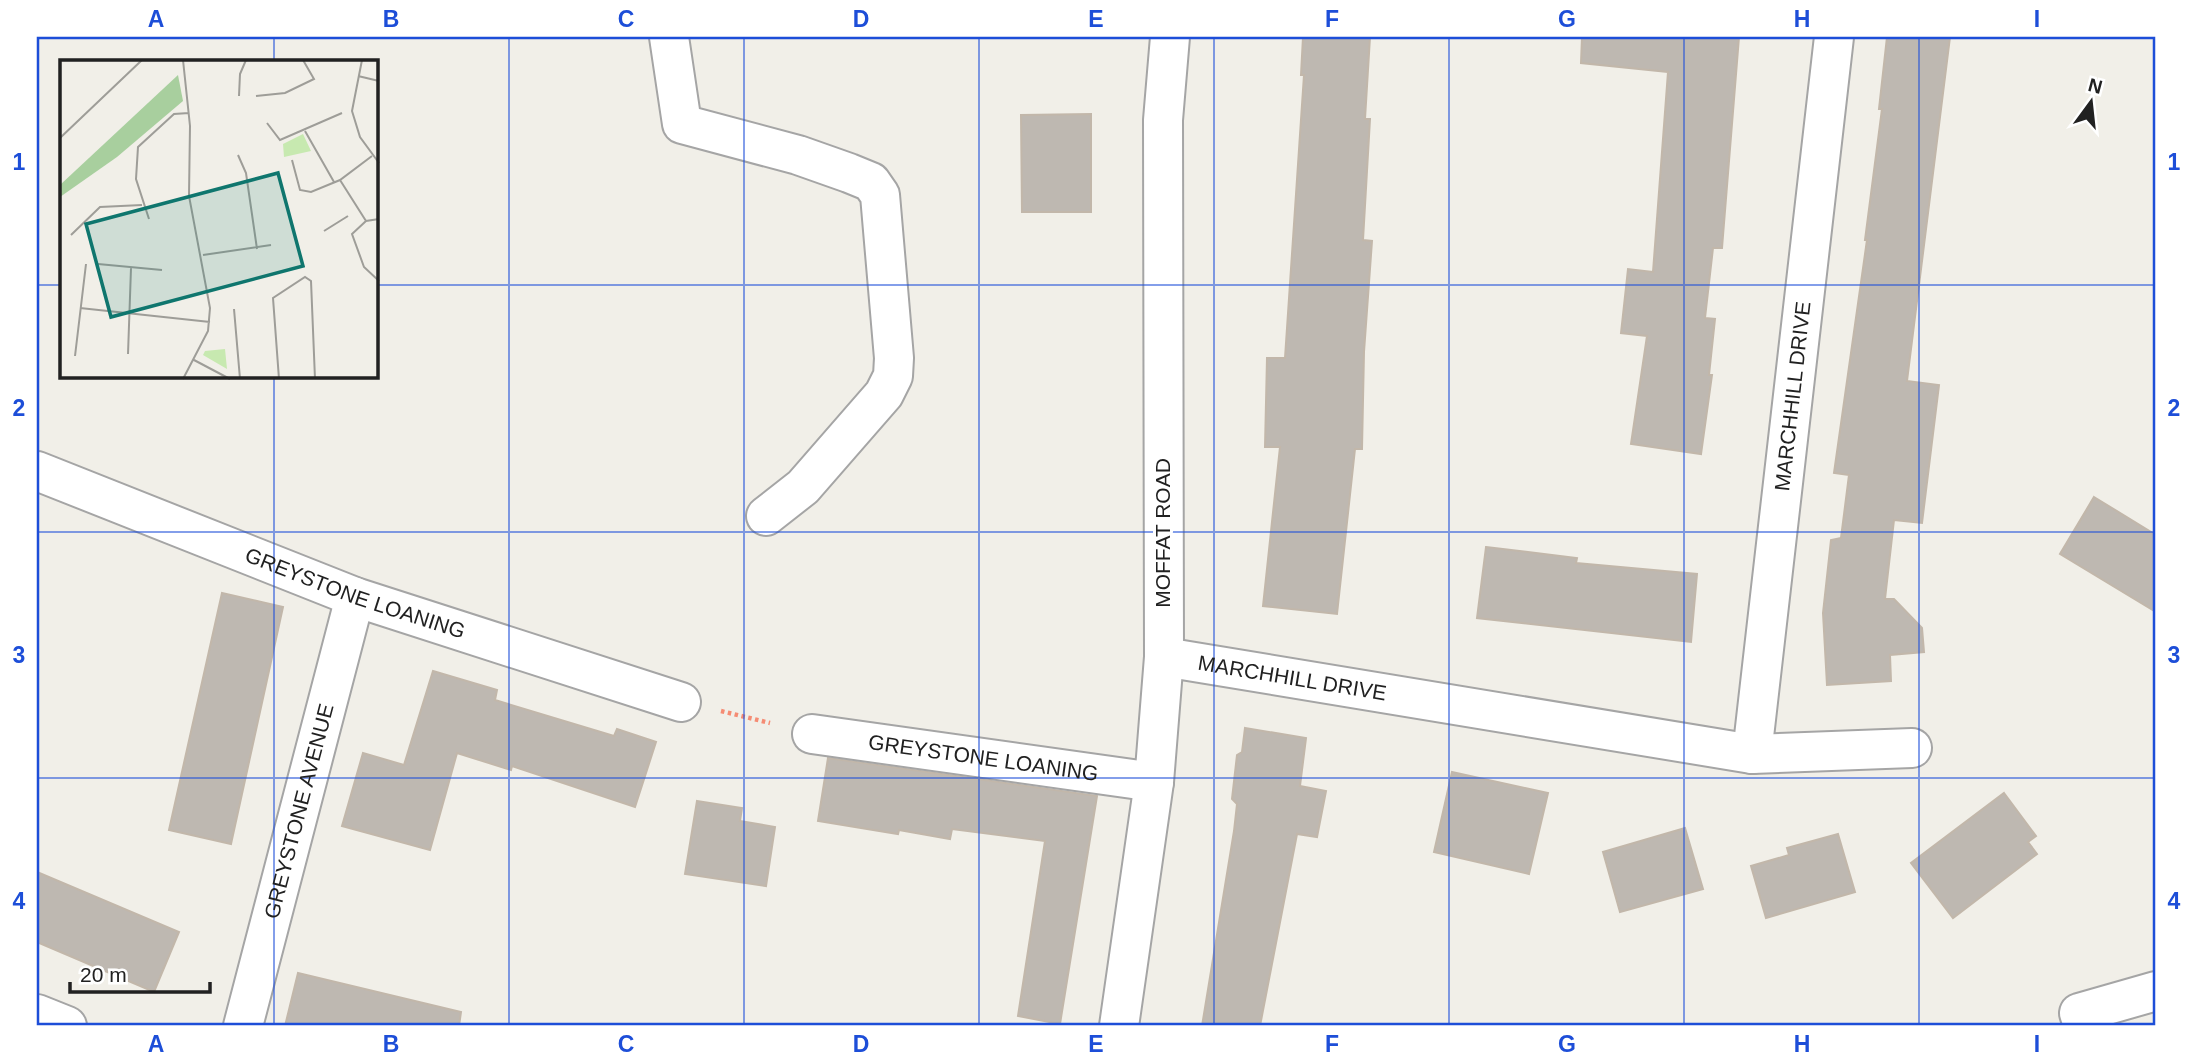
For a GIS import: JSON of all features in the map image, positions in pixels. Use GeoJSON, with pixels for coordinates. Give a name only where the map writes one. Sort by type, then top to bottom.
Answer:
{"type":"FeatureCollection","features":[{"type":"Feature","properties":{"kind":"street"},"geometry":{"type":"LineString","coordinates":[[669,37],[682,124],[799,155],[871,182],[880,195],[894,358],[892,376],[884,394],[803,487],[766,516]]}},
{"type":"Feature","properties":{"kind":"street","name":"MOFFAT ROAD"},"geometry":{"type":"LineString","coordinates":[[1119,1026],[1154,782],[1164,657],[1163,120],[1170,37]]}},
{"type":"Feature","properties":{"kind":"street","name":"MARCHHILL DRIVE"},"geometry":{"type":"LineString","coordinates":[[1752,754],[1834,37]]}},
{"type":"Feature","properties":{"kind":"street","name":"GREYSTONE LOANING"},"geometry":{"type":"LineString","coordinates":[[37,471],[355,597],[681,702]]}},
{"type":"Feature","properties":{"kind":"street","name":"GREYSTONE AVENUE"},"geometry":{"type":"LineString","coordinates":[[243,1026],[355,597]]}},
{"type":"Feature","properties":{"kind":"street","name":"MARCHHILL DRIVE"},"geometry":{"type":"LineString","coordinates":[[1164,657],[1752,754],[1912,748]]}},
{"type":"Feature","properties":{"kind":"street","name":"GREYSTONE LOANING"},"geometry":{"type":"LineString","coordinates":[[812,734],[1154,782]]}},
{"type":"Feature","properties":{"kind":"street"},"geometry":{"type":"LineString","coordinates":[[2083,1026],[2079,1013],[2156,990]]}},
{"type":"Feature","properties":{"kind":"street"},"geometry":{"type":"LineString","coordinates":[[37,1014],[67,1026]]}},
{"type":"Feature","properties":{"kind":"path"},"geometry":{"type":"LineString","coordinates":[[681,702],[812,734]]}},
{"type":"Feature","properties":{"kind":"building"},"geometry":{"type":"Polygon","coordinates":[[[1303,37],[1370,37],[1365,119],[1370,119],[1363,240],[1372,241],[1364,352],[1362,449],[1355,449],[1337,614],[1263,606],[1280,447],[1265,447],[1267,358],[1285,358],[1304,75],[1301,75],[1303,37]]]}},
{"type":"Feature","properties":{"kind":"building"},"geometry":{"type":"Polygon","coordinates":[[[1582,37],[1739,37],[1722,248],[1713,248],[1705,318],[1715,319],[1709,375],[1712,375],[1701,454],[1631,444],[1647,336],[1621,333],[1628,269],[1653,272],[1668,72],[1581,63],[1582,37]]]}},
{"type":"Feature","properties":{"kind":"building"},"geometry":{"type":"Polygon","coordinates":[[[1887,37],[1950,37],[1907,381],[1939,385],[1922,523],[1894,520],[1885,599],[1894,599],[1922,628],[1924,652],[1890,655],[1891,681],[1827,685],[1823,613],[1831,540],[1841,538],[1849,475],[1834,473],[1867,240],[1887,37]]]}},
{"type":"Feature","properties":{"kind":"building"},"geometry":{"type":"Polygon","coordinates":[[[1091,114],[1091,212],[1022,212],[1021,115],[1091,114]]]}},
{"type":"Feature","properties":{"kind":"building"},"geometry":{"type":"Polygon","coordinates":[[[2094,497],[2156,535],[2156,612],[2060,554],[2094,497]]]}},
{"type":"Feature","properties":{"kind":"building"},"geometry":{"type":"Polygon","coordinates":[[[1486,547],[1577,558],[1576,563],[1697,574],[1691,642],[1477,618],[1486,547]]]}},
{"type":"Feature","properties":{"kind":"building"},"geometry":{"type":"Polygon","coordinates":[[[222,593],[283,607],[231,844],[169,830],[222,593]]]}},
{"type":"Feature","properties":{"kind":"building"},"geometry":{"type":"Polygon","coordinates":[[[433,671],[497,690],[495,700],[614,736],[617,729],[656,742],[635,807],[512,766],[511,770],[457,753],[430,850],[342,826],[363,753],[404,765],[433,671]]]}},
{"type":"Feature","properties":{"kind":"building"},"geometry":{"type":"Polygon","coordinates":[[[1245,728],[1306,738],[1300,786],[1326,791],[1317,837],[1297,834],[1260,1026],[1202,1026],[1234,831],[1237,804],[1232,799],[1237,755],[1242,752],[1245,728]]]}},
{"type":"Feature","properties":{"kind":"building"},"geometry":{"type":"Polygon","coordinates":[[[828,758],[1097,796],[1060,1024],[1018,1016],[1045,841],[952,829],[950,839],[818,821],[828,758]]]}},
{"type":"Feature","properties":{"kind":"building"},"geometry":{"type":"Polygon","coordinates":[[[1452,772],[1548,793],[1529,874],[1434,852],[1452,772]]]}},
{"type":"Feature","properties":{"kind":"building"},"geometry":{"type":"Polygon","coordinates":[[[2004,793],[2036,836],[2028,842],[2037,854],[1953,918],[1911,863],[2004,793]]]}},
{"type":"Feature","properties":{"kind":"building"},"geometry":{"type":"Polygon","coordinates":[[[697,801],[742,808],[740,821],[775,827],[766,886],[685,874],[697,801]]]}},
{"type":"Feature","properties":{"kind":"building"},"geometry":{"type":"Polygon","coordinates":[[[1685,828],[1703,889],[1620,912],[1603,852],[1685,828]]]}},
{"type":"Feature","properties":{"kind":"building"},"geometry":{"type":"Polygon","coordinates":[[[1838,834],[1855,892],[1766,918],[1751,866],[1789,855],[1787,848],[1838,834]]]}},
{"type":"Feature","properties":{"kind":"building"},"geometry":{"type":"Polygon","coordinates":[[[37,872],[179,932],[154,992],[37,942],[37,872]]]}},
{"type":"Feature","properties":{"kind":"building"},"geometry":{"type":"Polygon","coordinates":[[[298,973],[461,1012],[459,1026],[285,1026],[298,973]]]}}]}
